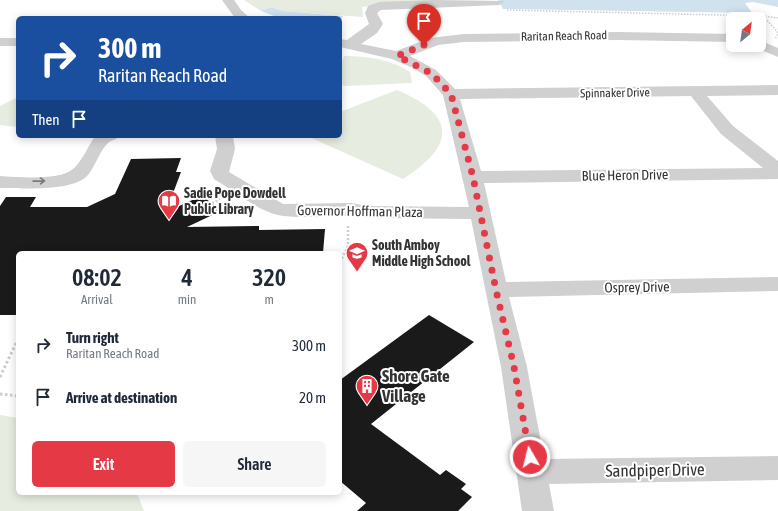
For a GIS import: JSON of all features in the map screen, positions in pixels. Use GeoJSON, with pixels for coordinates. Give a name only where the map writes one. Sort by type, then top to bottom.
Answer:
{"type":"FeatureCollection","features":[{"type":"Feature","properties":{"kind":"street"},"geometry":{"type":"LineString","coordinates":[[228,0],[236,13],[240,16]]}},
{"type":"Feature","properties":{"kind":"street"},"geometry":{"type":"LineString","coordinates":[[345,44],[372,30],[376,24],[371,13],[372,8],[380,6],[503,6]]}},
{"type":"Feature","properties":{"kind":"street","name":"Raritan Reach Road"},"geometry":{"type":"LineString","coordinates":[[397,56],[436,41],[470,38],[602,36],[726,38]]}},
{"type":"Feature","properties":{"kind":"street"},"geometry":{"type":"LineString","coordinates":[[0,42],[16,42]]}},
{"type":"Feature","properties":{"kind":"street"},"geometry":{"type":"LineString","coordinates":[[345,44],[397,56],[431,73],[451,94],[473,177],[479,213],[514,367],[538,511]]}},
{"type":"Feature","properties":{"kind":"street"},"geometry":{"type":"LineString","coordinates":[[766,47],[778,53]]}},
{"type":"Feature","properties":{"kind":"street","name":"Spinnaker Drive"},"geometry":{"type":"LineString","coordinates":[[451,94],[778,90]]}},
{"type":"Feature","properties":{"kind":"street"},"geometry":{"type":"LineString","coordinates":[[696,92],[726,130],[739,142],[778,170]]}},
{"type":"Feature","properties":{"kind":"street"},"geometry":{"type":"LineString","coordinates":[[0,182],[57,181],[76,176],[80,173],[106,138]]}},
{"type":"Feature","properties":{"kind":"street","name":"Governor Hoffman Plaza"},"geometry":{"type":"LineString","coordinates":[[226,142],[219,171],[221,175],[276,208],[284,210],[348,209],[367,212],[479,213]]}},
{"type":"Feature","properties":{"kind":"street","name":"Blue Heron Drive"},"geometry":{"type":"LineString","coordinates":[[473,177],[778,173]]}},
{"type":"Feature","properties":{"kind":"street","name":"Osprey Drive"},"geometry":{"type":"LineString","coordinates":[[496,290],[778,284]]}},
{"type":"Feature","properties":{"kind":"street","name":"Sandpiper Drive"},"geometry":{"type":"LineString","coordinates":[[532,472],[778,468]]}},
{"type":"Feature","properties":{"kind":"path"},"geometry":{"type":"LineString","coordinates":[[503,6],[726,15]]}},
{"type":"Feature","properties":{"kind":"path"},"geometry":{"type":"LineString","coordinates":[[766,16],[778,18]]}},
{"type":"Feature","properties":{"kind":"path"},"geometry":{"type":"LineString","coordinates":[[766,20],[778,34],[776,38],[766,42]]}},
{"type":"Feature","properties":{"kind":"path"},"geometry":{"type":"LineString","coordinates":[[212,203],[220,199]]}},
{"type":"Feature","properties":{"kind":"path"},"geometry":{"type":"LineString","coordinates":[[342,258],[348,246],[348,209]]}},
{"type":"Feature","properties":{"kind":"path"},"geometry":{"type":"LineString","coordinates":[[0,377],[16,344]]}},
{"type":"Feature","properties":{"kind":"path"},"geometry":{"type":"LineString","coordinates":[[0,394],[16,396]]}},
{"type":"Feature","properties":{"kind":"shaded area"},"geometry":{"type":"Polygon","coordinates":[[[244,0],[449,0],[382,4],[362,7],[363,17],[283,11],[271,7],[261,11],[244,0]]]}},
{"type":"Feature","properties":{"kind":"shaded area"},"geometry":{"type":"Polygon","coordinates":[[[344,56],[386,61],[410,72],[412,83],[344,86],[342,85],[342,62],[344,56]]]}},
{"type":"Feature","properties":{"kind":"shaded area"},"geometry":{"type":"Polygon","coordinates":[[[397,90],[416,100],[430,110],[439,120],[442,131],[440,142],[433,154],[421,166],[403,179],[311,138],[342,138],[342,111],[397,90]]]}},
{"type":"Feature","properties":{"kind":"shaded area"},"geometry":{"type":"Polygon","coordinates":[[[16,98],[16,127],[0,125],[0,106],[16,98]]]}},
{"type":"Feature","properties":{"kind":"shaded area"},"geometry":{"type":"Polygon","coordinates":[[[0,415],[16,418],[16,495],[138,495],[144,511],[0,511],[0,415]]]}},
{"type":"Feature","properties":{"kind":"water"},"geometry":{"type":"Polygon","coordinates":[[[498,0],[778,0],[778,7],[753,2],[745,3],[751,12],[503,9],[498,0]]]}},
{"type":"Feature","properties":{"kind":"water"},"geometry":{"type":"Polygon","coordinates":[[[271,7],[283,11],[343,16],[342,18],[342,16],[274,16],[261,11],[271,7]]]}},
{"type":"Feature","properties":{"kind":"building"},"geometry":{"type":"Polygon","coordinates":[[[181,158],[176,172],[181,172],[166,212],[201,196],[223,210],[187,227],[259,226],[259,230],[325,229],[323,251],[16,251],[16,315],[0,315],[0,206],[6,197],[36,197],[30,207],[87,207],[115,194],[131,159],[181,158]]]}},
{"type":"Feature","properties":{"kind":"building","name":"Shore Gate Village"},"geometry":{"type":"Polygon","coordinates":[[[429,315],[474,342],[371,424],[440,475],[446,470],[466,484],[461,489],[472,497],[458,511],[357,511],[366,503],[342,483],[342,379],[429,315]]]}},
{"type":"Feature","properties":{"kind":"place","name":"Sadie Pope Dowdell Public Library"},"geometry":{"type":"Point","coordinates":[169,220]}},
{"type":"Feature","properties":{"kind":"place","name":"South Amboy Middle High School"},"geometry":{"type":"Point","coordinates":[357,272]}},
{"type":"Feature","properties":{"kind":"place","name":"Shore Gate Village"},"geometry":{"type":"Point","coordinates":[367,406]}},
{"type":"Feature","properties":{"kind":"route"},"geometry":{"type":"LineString","coordinates":[[424,45],[397,56],[418,65],[431,73],[451,94],[473,177],[479,213],[514,367],[530,457]]}}]}
